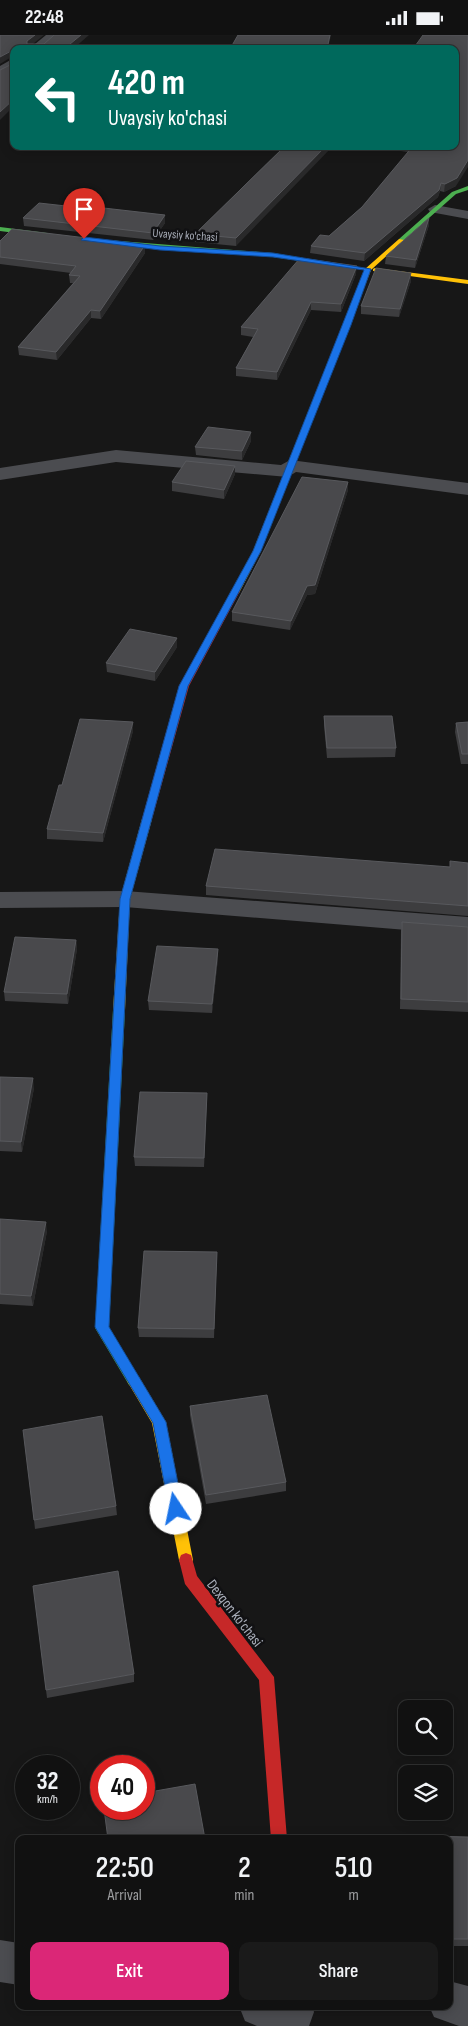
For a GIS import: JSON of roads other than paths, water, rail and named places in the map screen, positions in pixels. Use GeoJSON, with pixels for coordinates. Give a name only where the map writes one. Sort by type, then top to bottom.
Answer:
{"type":"FeatureCollection","features":[{"type":"Feature","properties":{"kind":"street"},"geometry":{"type":"LineString","coordinates":[[40,45],[54,35]]}},
{"type":"Feature","properties":{"kind":"street"},"geometry":{"type":"LineString","coordinates":[[358,267],[454,193],[468,188]]}},
{"type":"Feature","properties":{"kind":"street"},"geometry":{"type":"LineString","coordinates":[[435,209],[468,215]]}},
{"type":"Feature","properties":{"kind":"street"},"geometry":{"type":"LineString","coordinates":[[0,229],[55,236]]}},
{"type":"Feature","properties":{"kind":"street","name":"Uvaysiy ko'chasi"},"geometry":{"type":"LineString","coordinates":[[93,240],[160,248],[273,255],[468,282]]}},
{"type":"Feature","properties":{"kind":"street","name":"Dexqon ko'chasi"},"geometry":{"type":"LineString","coordinates":[[279,1835],[266,1677],[190,1579],[159,1422],[102,1327],[125,899],[184,686],[257,551],[348,325],[358,267]]}},
{"type":"Feature","properties":{"kind":"street"},"geometry":{"type":"LineString","coordinates":[[0,474],[116,456],[289,468],[468,489]]}},
{"type":"Feature","properties":{"kind":"street"},"geometry":{"type":"LineString","coordinates":[[0,900],[125,899],[468,926]]}},
{"type":"Feature","properties":{"kind":"street"},"geometry":{"type":"LineString","coordinates":[[0,1961],[15,1963]]}},
{"type":"Feature","properties":{"kind":"street"},"geometry":{"type":"LineString","coordinates":[[453,2003],[468,2007]]}}]}
